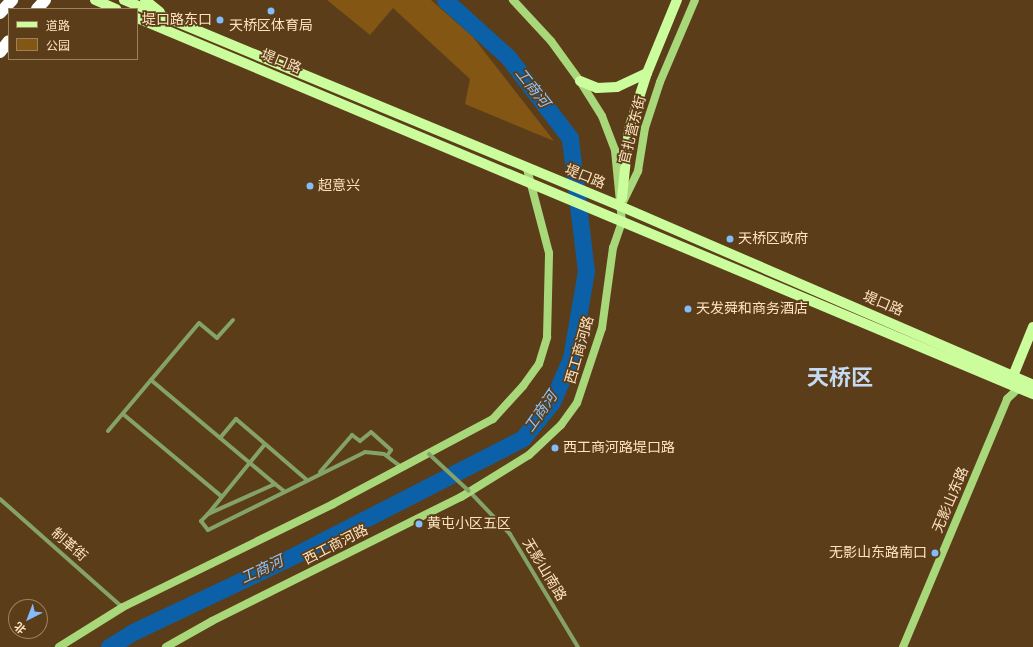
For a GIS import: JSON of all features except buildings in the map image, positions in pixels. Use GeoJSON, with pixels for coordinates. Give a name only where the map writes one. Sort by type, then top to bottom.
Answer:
{"type":"FeatureCollection","features":[{"type":"Feature","properties":{"kind":"highway"},"geometry":{"type":"LineString","coordinates":[[0,13],[12,0]]}},
{"type":"Feature","properties":{"kind":"highway"},"geometry":{"type":"LineString","coordinates":[[39,8],[45,0]]}},
{"type":"Feature","properties":{"kind":"highway"},"geometry":{"type":"LineString","coordinates":[[0,52],[8,42]]}},
{"type":"Feature","properties":{"kind":"main road"},"geometry":{"type":"LineString","coordinates":[[95,0],[114,8]]}},
{"type":"Feature","properties":{"kind":"main road","name":"堤口路"},"geometry":{"type":"LineString","coordinates":[[124,0],[604,200],[622,201],[1032,385]]}},
{"type":"Feature","properties":{"kind":"main road"},"geometry":{"type":"LineString","coordinates":[[146,0],[167,18]]}},
{"type":"Feature","properties":{"kind":"main road","name":"西工商河路"},"geometry":{"type":"LineString","coordinates":[[166,647],[212,621],[469,491],[529,455],[561,425],[577,403],[602,328],[613,248],[620,227],[622,201],[615,150],[602,116],[580,81],[552,41],[513,0]]}},
{"type":"Feature","properties":{"kind":"main road","name":"官扎营东街"},"geometry":{"type":"LineString","coordinates":[[622,201],[629,129],[647,73],[677,0]]}},
{"type":"Feature","properties":{"kind":"main road","name":"官扎营东街"},"geometry":{"type":"LineString","coordinates":[[622,201],[638,171],[645,128],[660,82],[695,0]]}},
{"type":"Feature","properties":{"kind":"main road","name":"堤口路"},"geometry":{"type":"LineString","coordinates":[[138,18],[604,214],[620,227],[1019,388]]}},
{"type":"Feature","properties":{"kind":"main road","name":"官扎营东街"},"geometry":{"type":"LineString","coordinates":[[580,81],[597,88],[617,87],[647,73]]}},
{"type":"Feature","properties":{"kind":"main road"},"geometry":{"type":"LineString","coordinates":[[59,647],[123,607],[333,504],[401,466],[429,454],[493,419],[523,386],[539,364],[547,337],[549,253],[527,168]]}},
{"type":"Feature","properties":{"kind":"main road"},"geometry":{"type":"LineString","coordinates":[[1032,385],[1019,388],[1013,376],[1033,327]]}},
{"type":"Feature","properties":{"kind":"main road","name":"无影山东路"},"geometry":{"type":"LineString","coordinates":[[903,647],[1007,399],[1019,388]]}},
{"type":"Feature","properties":{"kind":"street"},"geometry":{"type":"LineString","coordinates":[[108,431],[199,323],[217,338],[233,320]]}},
{"type":"Feature","properties":{"kind":"street"},"geometry":{"type":"LineString","coordinates":[[151,380],[284,491]]}},
{"type":"Feature","properties":{"kind":"street"},"geometry":{"type":"LineString","coordinates":[[123,414],[221,496]]}},
{"type":"Feature","properties":{"kind":"street"},"geometry":{"type":"LineString","coordinates":[[220,438],[236,418],[307,480]]}},
{"type":"Feature","properties":{"kind":"street"},"geometry":{"type":"LineString","coordinates":[[318,474],[352,435],[360,441],[371,432],[391,450],[387,456]]}},
{"type":"Feature","properties":{"kind":"street"},"geometry":{"type":"LineString","coordinates":[[265,444],[201,521],[208,530],[318,474],[365,452],[387,456],[401,466]]}},
{"type":"Feature","properties":{"kind":"street","name":"无影山南路"},"geometry":{"type":"LineString","coordinates":[[429,454],[469,491],[510,534],[578,647]]}},
{"type":"Feature","properties":{"kind":"street"},"geometry":{"type":"LineString","coordinates":[[208,514],[275,484]]}},
{"type":"Feature","properties":{"kind":"street","name":"制革街"},"geometry":{"type":"LineString","coordinates":[[0,499],[123,607]]}},
{"type":"Feature","properties":{"kind":"green space"},"geometry":{"type":"Polygon","coordinates":[[[327,0],[431,0],[473,37],[554,141],[465,104],[470,79],[393,8],[370,35],[327,0]]]}},
{"type":"Feature","properties":{"kind":"waterway","name":"工商河"},"geometry":{"type":"LineString","coordinates":[[109,647],[133,632],[287,559],[523,438],[552,402],[571,358],[586,271],[570,138],[508,57],[445,0]]}},
{"type":"Feature","properties":{"kind":"place","name":"天桥区体育局"},"geometry":{"type":"Point","coordinates":[271,11]}},
{"type":"Feature","properties":{"kind":"place","name":"堤口路东口"},"geometry":{"type":"Point","coordinates":[220,20]}},
{"type":"Feature","properties":{"kind":"place","name":"超意兴"},"geometry":{"type":"Point","coordinates":[310,186]}},
{"type":"Feature","properties":{"kind":"place","name":"天桥区政府"},"geometry":{"type":"Point","coordinates":[730,239]}},
{"type":"Feature","properties":{"kind":"place","name":"天发舜和商务酒店"},"geometry":{"type":"Point","coordinates":[688,309]}},
{"type":"Feature","properties":{"kind":"place","name":"西工商河路堤口路"},"geometry":{"type":"Point","coordinates":[555,448]}},
{"type":"Feature","properties":{"kind":"place","name":"黄屯小区五区"},"geometry":{"type":"Point","coordinates":[419,524]}},
{"type":"Feature","properties":{"kind":"place","name":"无影山东路南口"},"geometry":{"type":"Point","coordinates":[935,553]}},
{"type":"Feature","properties":{"kind":"district","name":"天桥区"},"geometry":{"type":"Point","coordinates":[840,378]}}]}
